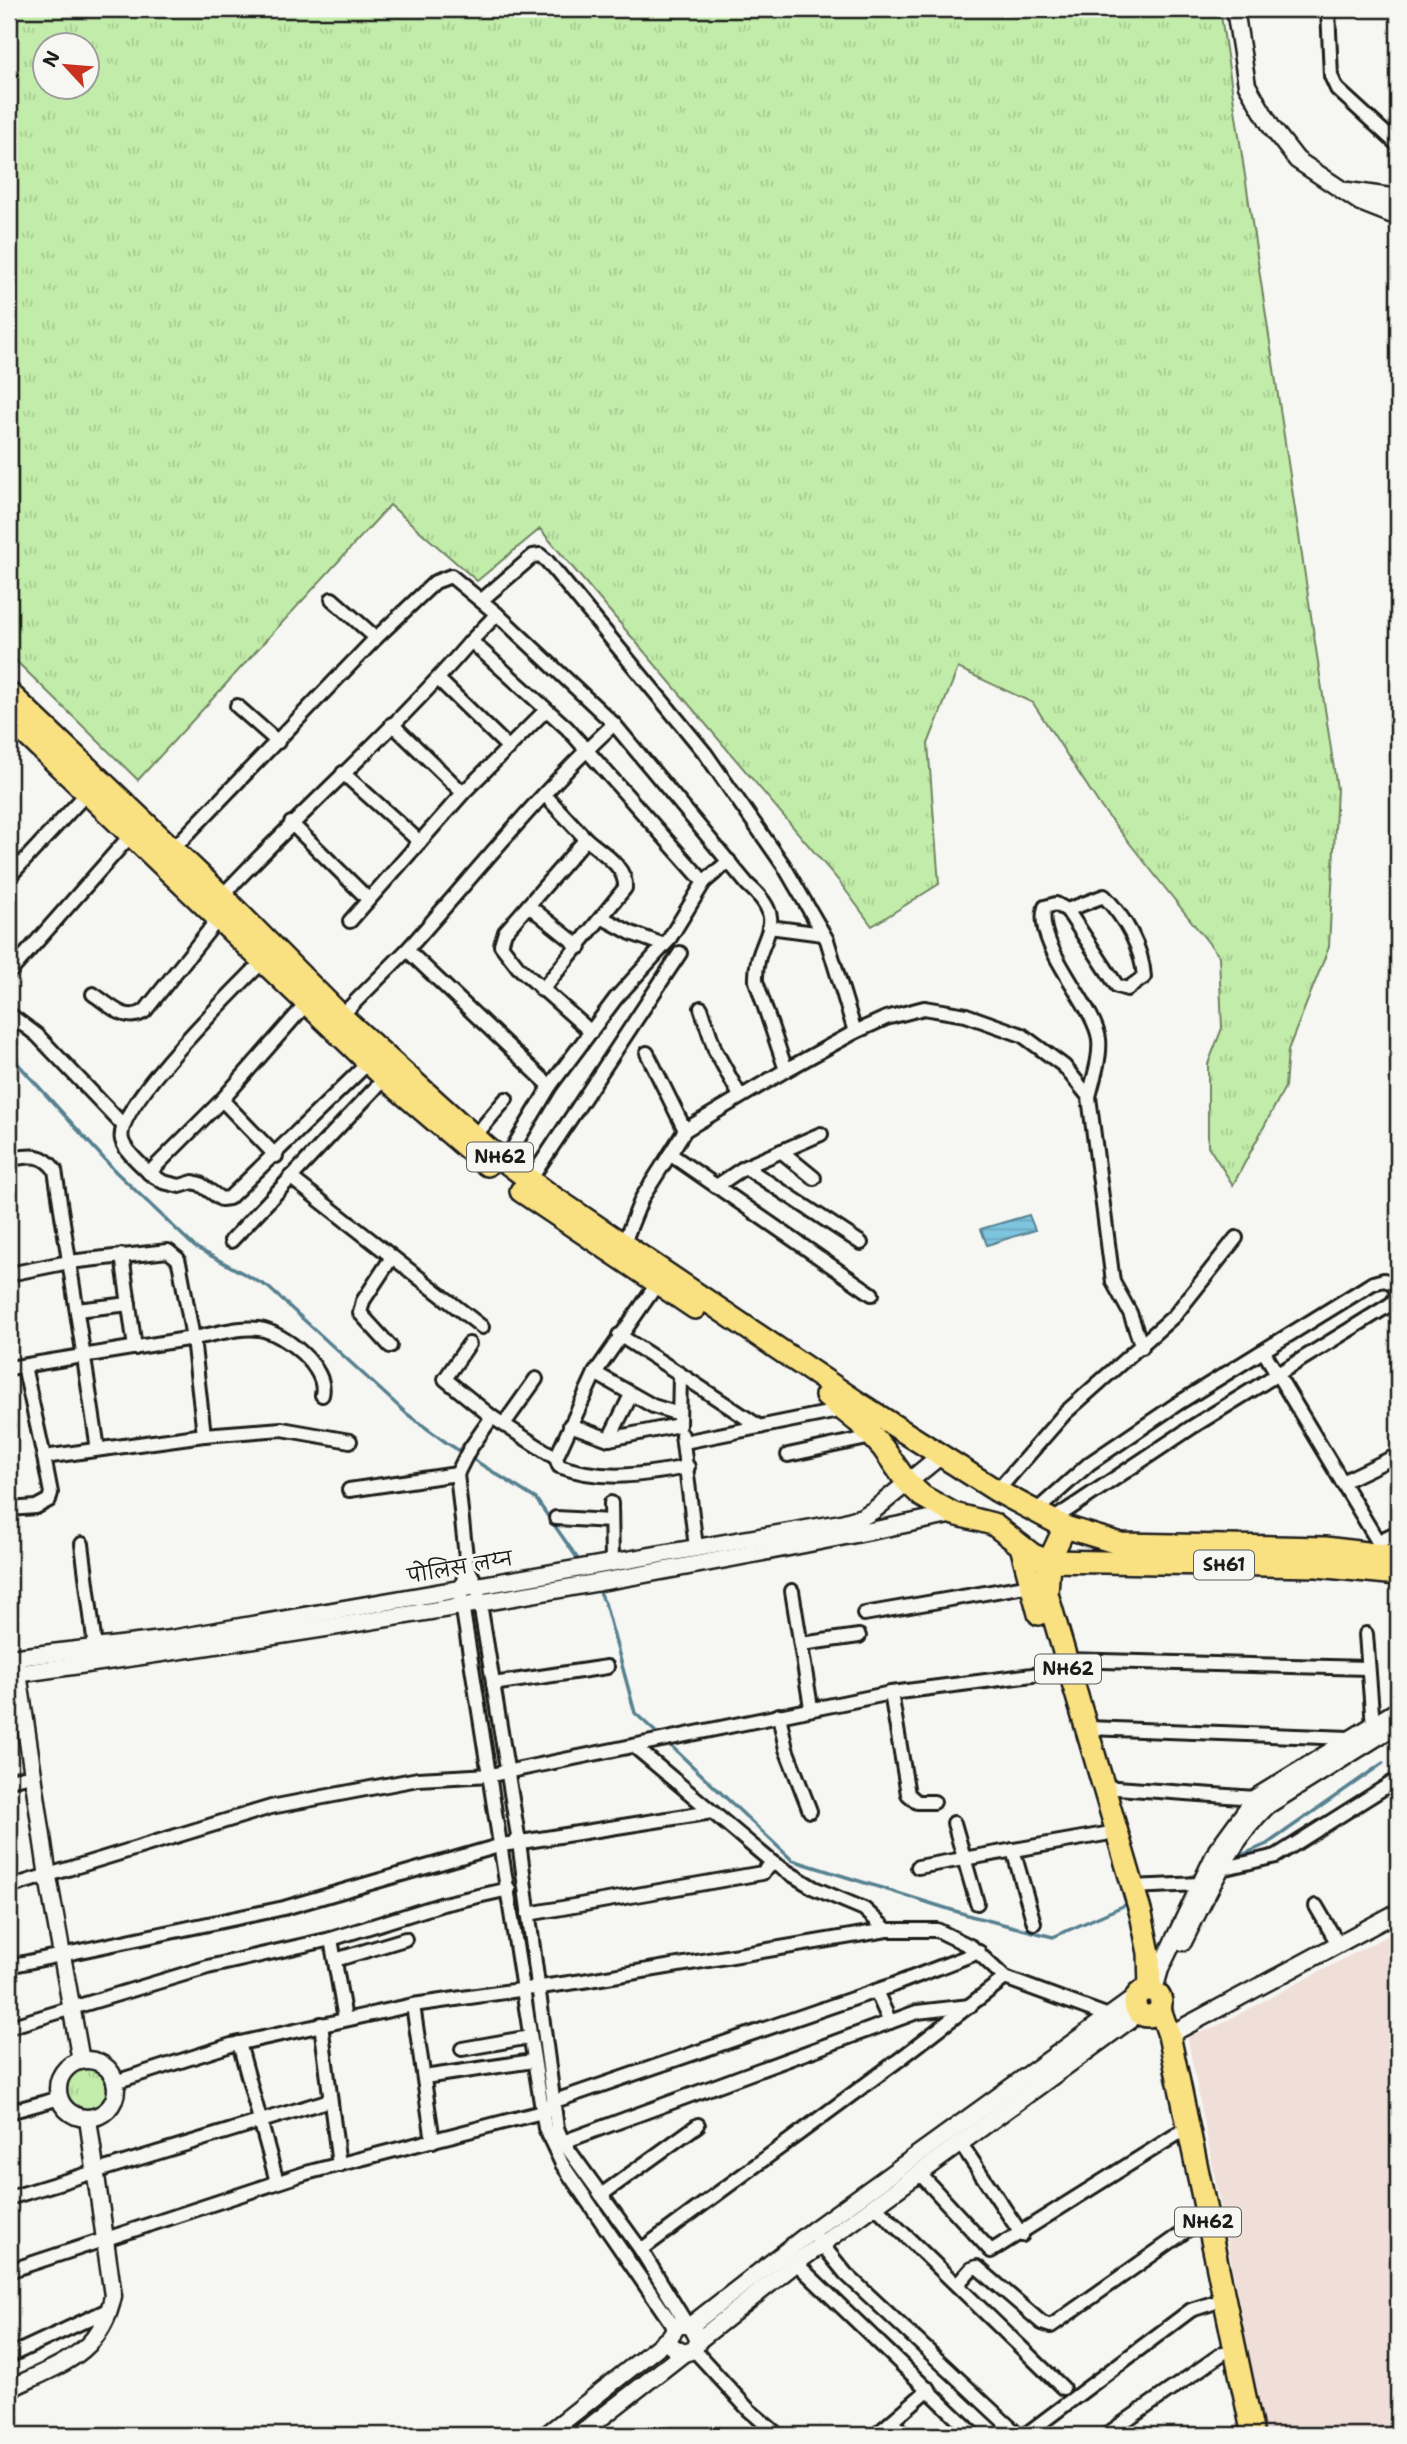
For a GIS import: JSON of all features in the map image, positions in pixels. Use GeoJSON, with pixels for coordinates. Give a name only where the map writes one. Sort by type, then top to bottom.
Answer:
{"type":"FeatureCollection","features":[{"type":"Feature","properties":{"kind":"main road","name":"NH62"},"geometry":{"type":"LineString","coordinates":[[9,693],[222,896],[341,1016],[475,1136],[621,1251],[657,1284],[843,1410],[872,1437],[905,1482],[954,1514],[993,1524],[1021,1546],[1049,1562]]}},
{"type":"Feature","properties":{"kind":"main road","name":"NH62"},"geometry":{"type":"LineString","coordinates":[[9,718],[385,1079],[498,1174],[940,1456],[1050,1520],[1047,1594],[1061,1666],[1135,1938],[1146,2003],[1161,2051],[1242,2435]]}},
{"type":"Feature","properties":{"kind":"main road","name":"SH61"},"geometry":{"type":"LineString","coordinates":[[1050,1520],[1121,1544],[1388,1551]]}},
{"type":"Feature","properties":{"kind":"main road","name":"NH62"},"geometry":{"type":"LineString","coordinates":[[1021,1546],[1031,1585],[1061,1666],[1088,1728],[1146,1936],[1146,2003],[1169,2035],[1253,2435]]}},
{"type":"Feature","properties":{"kind":"main road","name":"SH61"},"geometry":{"type":"LineString","coordinates":[[1049,1562],[1317,1566],[1398,1574]]}},
{"type":"Feature","properties":{"kind":"street"},"geometry":{"type":"LineString","coordinates":[[1235,9],[1247,85],[1297,160],[1342,191],[1398,217]]}},
{"type":"Feature","properties":{"kind":"street"},"geometry":{"type":"LineString","coordinates":[[1328,9],[1331,76],[1337,89],[1398,145]]}},
{"type":"Feature","properties":{"kind":"street"},"geometry":{"type":"LineString","coordinates":[[1342,191],[1398,198]]}},
{"type":"Feature","properties":{"kind":"street"},"geometry":{"type":"LineString","coordinates":[[483,599],[533,556],[540,555],[547,561],[705,752],[784,866],[823,934],[855,1032]]}},
{"type":"Feature","properties":{"kind":"street"},"geometry":{"type":"LineString","coordinates":[[173,849],[376,638],[444,576],[451,576],[483,599],[614,724],[763,898],[771,910],[769,927],[756,970],[756,982],[786,1070]]}},
{"type":"Feature","properties":{"kind":"street"},"geometry":{"type":"LineString","coordinates":[[332,599],[376,638]]}},
{"type":"Feature","properties":{"kind":"street"},"geometry":{"type":"LineString","coordinates":[[222,896],[290,823],[438,680],[497,614]]}},
{"type":"Feature","properties":{"kind":"street"},"geometry":{"type":"LineString","coordinates":[[471,640],[567,728],[704,882]]}},
{"type":"Feature","properties":{"kind":"street"},"geometry":{"type":"LineString","coordinates":[[438,680],[509,748]]}},
{"type":"Feature","properties":{"kind":"street"},"geometry":{"type":"LineString","coordinates":[[237,706],[278,742]]}},
{"type":"Feature","properties":{"kind":"street"},"geometry":{"type":"LineString","coordinates":[[350,921],[463,793],[546,710]]}},
{"type":"Feature","properties":{"kind":"street"},"geometry":{"type":"LineString","coordinates":[[393,724],[463,793]]}},
{"type":"Feature","properties":{"kind":"street"},"geometry":{"type":"LineString","coordinates":[[341,1016],[407,950],[585,751],[614,724]]}},
{"type":"Feature","properties":{"kind":"street"},"geometry":{"type":"LineString","coordinates":[[343,773],[419,842]]}},
{"type":"Feature","properties":{"kind":"street"},"geometry":{"type":"LineString","coordinates":[[9,877],[86,794]]}},
{"type":"Feature","properties":{"kind":"street"},"geometry":{"type":"LineString","coordinates":[[542,990],[603,918],[625,888],[626,880],[620,869],[586,839],[545,795]]}},
{"type":"Feature","properties":{"kind":"street"},"geometry":{"type":"LineString","coordinates":[[290,823],[368,900]]}},
{"type":"Feature","properties":{"kind":"street"},"geometry":{"type":"LineString","coordinates":[[9,972],[130,836]]}},
{"type":"Feature","properties":{"kind":"street"},"geometry":{"type":"LineString","coordinates":[[586,839],[506,932],[501,945],[542,990],[591,1032]]}},
{"type":"Feature","properties":{"kind":"street"},"geometry":{"type":"LineString","coordinates":[[505,1161],[550,1086],[616,998],[664,945],[704,882],[729,861]]}},
{"type":"Feature","properties":{"kind":"street"},"geometry":{"type":"LineString","coordinates":[[1067,910],[1104,896],[1120,912],[1143,962],[1144,977],[1139,983],[1127,989],[1117,986],[1067,910],[1056,904],[1045,907],[1043,922],[1068,980],[1099,1038],[1089,1097],[1113,1282],[1130,1312],[1142,1347]]}},
{"type":"Feature","properties":{"kind":"street"},"geometry":{"type":"LineString","coordinates":[[529,906],[580,947]]}},
{"type":"Feature","properties":{"kind":"street"},"geometry":{"type":"LineString","coordinates":[[603,918],[631,933],[664,945]]}},
{"type":"Feature","properties":{"kind":"street"},"geometry":{"type":"LineString","coordinates":[[93,994],[128,1017],[136,1017],[145,1011],[219,919]]}},
{"type":"Feature","properties":{"kind":"street"},"geometry":{"type":"LineString","coordinates":[[769,927],[823,934]]}},
{"type":"Feature","properties":{"kind":"street"},"geometry":{"type":"LineString","coordinates":[[407,950],[550,1086]]}},
{"type":"Feature","properties":{"kind":"street"},"geometry":{"type":"LineString","coordinates":[[530,1180],[680,953]]}},
{"type":"Feature","properties":{"kind":"street"},"geometry":{"type":"LineString","coordinates":[[263,961],[162,1066],[122,1124],[122,1140],[149,1173],[163,1182],[180,1186],[193,1182],[200,1184],[221,1199],[229,1198],[276,1156],[369,1062]]}},
{"type":"Feature","properties":{"kind":"street"},"geometry":{"type":"LineString","coordinates":[[149,1173],[222,1100],[307,1003]]}},
{"type":"Feature","properties":{"kind":"street"},"geometry":{"type":"LineString","coordinates":[[701,1008],[715,1050],[740,1096]]}},
{"type":"Feature","properties":{"kind":"street"},"geometry":{"type":"LineString","coordinates":[[621,1251],[642,1198],[685,1130],[786,1070],[886,1018],[924,1008],[965,1015],[1021,1035],[1064,1066],[1089,1097]]}},
{"type":"Feature","properties":{"kind":"street"},"geometry":{"type":"LineString","coordinates":[[9,1014],[37,1035],[122,1124]]}},
{"type":"Feature","properties":{"kind":"street"},"geometry":{"type":"LineString","coordinates":[[647,1053],[685,1130]]}},
{"type":"Feature","properties":{"kind":"street"},"geometry":{"type":"LineString","coordinates":[[231,1241],[385,1079]]}},
{"type":"Feature","properties":{"kind":"street"},"geometry":{"type":"LineString","coordinates":[[475,1136],[506,1099]]}},
{"type":"Feature","properties":{"kind":"street"},"geometry":{"type":"LineString","coordinates":[[222,1100],[276,1156]]}},
{"type":"Feature","properties":{"kind":"street"},"geometry":{"type":"LineString","coordinates":[[718,1185],[745,1167],[821,1134]]}},
{"type":"Feature","properties":{"kind":"street"},"geometry":{"type":"LineString","coordinates":[[781,1151],[814,1178]]}},
{"type":"Feature","properties":{"kind":"street"},"geometry":{"type":"LineString","coordinates":[[670,1154],[872,1294]]}},
{"type":"Feature","properties":{"kind":"street"},"geometry":{"type":"LineString","coordinates":[[9,1159],[36,1156],[49,1161],[55,1170],[98,1449]]}},
{"type":"Feature","properties":{"kind":"street"},"geometry":{"type":"LineString","coordinates":[[745,1167],[861,1243]]}},
{"type":"Feature","properties":{"kind":"street"},"geometry":{"type":"LineString","coordinates":[[290,1177],[482,1327]]}},
{"type":"Feature","properties":{"kind":"street"},"geometry":{"type":"LineString","coordinates":[[997,1491],[1065,1413],[1175,1315],[1236,1238]]}},
{"type":"Feature","properties":{"kind":"street"},"geometry":{"type":"LineString","coordinates":[[9,1273],[69,1262],[168,1251],[178,1259],[193,1338],[205,1435]]}},
{"type":"Feature","properties":{"kind":"street"},"geometry":{"type":"LineString","coordinates":[[122,1255],[135,1348]]}},
{"type":"Feature","properties":{"kind":"street"},"geometry":{"type":"LineString","coordinates":[[390,1346],[360,1313],[363,1301],[392,1256]]}},
{"type":"Feature","properties":{"kind":"street"},"geometry":{"type":"LineString","coordinates":[[1384,1280],[1393,1283],[1398,1295],[1391,1304],[1192,1427],[1050,1520],[1090,1463],[1177,1404],[1373,1283],[1384,1280]]}},
{"type":"Feature","properties":{"kind":"street"},"geometry":{"type":"LineString","coordinates":[[556,1458],[595,1373],[657,1284]]}},
{"type":"Feature","properties":{"kind":"street"},"geometry":{"type":"LineString","coordinates":[[77,1310],[129,1304]]}},
{"type":"Feature","properties":{"kind":"street"},"geometry":{"type":"LineString","coordinates":[[9,1368],[252,1328],[284,1339],[317,1370],[323,1380],[322,1395]]}},
{"type":"Feature","properties":{"kind":"street"},"geometry":{"type":"LineString","coordinates":[[619,1335],[760,1427]]}},
{"type":"Feature","properties":{"kind":"street"},"geometry":{"type":"LineString","coordinates":[[470,1344],[445,1379],[498,1420],[556,1458],[559,1466],[596,1476],[645,1475],[688,1467]]}},
{"type":"Feature","properties":{"kind":"street"},"geometry":{"type":"LineString","coordinates":[[1265,1352],[1342,1482],[1388,1551],[1398,1532]]}},
{"type":"Feature","properties":{"kind":"street"},"geometry":{"type":"LineString","coordinates":[[9,1509],[36,1507],[49,1500],[51,1493],[24,1366]]}},
{"type":"Feature","properties":{"kind":"street"},"geometry":{"type":"LineString","coordinates":[[595,1373],[679,1419]]}},
{"type":"Feature","properties":{"kind":"street"},"geometry":{"type":"LineString","coordinates":[[680,1374],[679,1419],[688,1467],[696,1547]]}},
{"type":"Feature","properties":{"kind":"street"},"geometry":{"type":"LineString","coordinates":[[536,1379],[469,1450],[458,1471],[491,1775],[522,1989],[533,2061],[563,2142],[641,2250],[680,2329]]}},
{"type":"Feature","properties":{"kind":"street"},"geometry":{"type":"LineString","coordinates":[[609,1439],[631,1395]]}},
{"type":"Feature","properties":{"kind":"street"},"geometry":{"type":"LineString","coordinates":[[684,1442],[843,1410]]}},
{"type":"Feature","properties":{"kind":"street"},"geometry":{"type":"LineString","coordinates":[[570,1425],[609,1439],[679,1419]]}},
{"type":"Feature","properties":{"kind":"street"},"geometry":{"type":"LineString","coordinates":[[44,1457],[205,1435],[282,1429],[349,1441]]}},
{"type":"Feature","properties":{"kind":"street"},"geometry":{"type":"LineString","coordinates":[[788,1455],[872,1437]]}},
{"type":"Feature","properties":{"kind":"street"},"geometry":{"type":"LineString","coordinates":[[1342,1482],[1398,1455]]}},
{"type":"Feature","properties":{"kind":"street","name":"पोलिस लय्न"},"geometry":{"type":"LineString","coordinates":[[12,1657],[171,1639],[470,1595],[562,1570],[862,1517],[940,1456]]}},
{"type":"Feature","properties":{"kind":"street"},"geometry":{"type":"LineString","coordinates":[[349,1490],[458,1471]]}},
{"type":"Feature","properties":{"kind":"street"},"geometry":{"type":"LineString","coordinates":[[608,1563],[611,1503]]}},
{"type":"Feature","properties":{"kind":"street"},"geometry":{"type":"LineString","coordinates":[[13,1675],[170,1653],[470,1595],[566,1588],[954,1514]]}},
{"type":"Feature","properties":{"kind":"street"},"geometry":{"type":"LineString","coordinates":[[556,1518],[611,1521]]}},
{"type":"Feature","properties":{"kind":"street"},"geometry":{"type":"LineString","coordinates":[[82,1544],[95,1647]]}},
{"type":"Feature","properties":{"kind":"street"},"geometry":{"type":"LineString","coordinates":[[864,1614],[1031,1585]]}},
{"type":"Feature","properties":{"kind":"street"},"geometry":{"type":"LineString","coordinates":[[792,1591],[811,1707]]}},
{"type":"Feature","properties":{"kind":"street"},"geometry":{"type":"LineString","coordinates":[[470,1595],[493,1684],[519,1842],[538,1986],[550,2142],[562,2164],[692,2348],[749,2410],[778,2435]]}},
{"type":"Feature","properties":{"kind":"street"},"geometry":{"type":"LineString","coordinates":[[1366,1634],[1373,1726]]}},
{"type":"Feature","properties":{"kind":"street"},"geometry":{"type":"LineString","coordinates":[[801,1644],[859,1636]]}},
{"type":"Feature","properties":{"kind":"street"},"geometry":{"type":"LineString","coordinates":[[12,1657],[81,2061]]}},
{"type":"Feature","properties":{"kind":"street"},"geometry":{"type":"LineString","coordinates":[[9,1887],[271,1807],[418,1779],[491,1775],[640,1746],[811,1707],[891,1693],[1061,1666],[1368,1668]]}},
{"type":"Feature","properties":{"kind":"street"},"geometry":{"type":"LineString","coordinates":[[493,1684],[607,1667]]}},
{"type":"Feature","properties":{"kind":"street"},"geometry":{"type":"LineString","coordinates":[[891,1693],[908,1794],[917,1802],[934,1802]]}},
{"type":"Feature","properties":{"kind":"street"},"geometry":{"type":"LineString","coordinates":[[579,2435],[796,2263],[921,2175],[1146,2003],[1170,1967],[1234,1824],[1255,1798],[1398,1710]]}},
{"type":"Feature","properties":{"kind":"street"},"geometry":{"type":"LineString","coordinates":[[779,1714],[786,1749],[810,1811]]}},
{"type":"Feature","properties":{"kind":"street"},"geometry":{"type":"LineString","coordinates":[[1146,2003],[1160,1969],[1214,1869],[1252,1820],[1268,1805],[1398,1724]]}},
{"type":"Feature","properties":{"kind":"street"},"geometry":{"type":"LineString","coordinates":[[1088,1728],[1350,1738]]}},
{"type":"Feature","properties":{"kind":"street"},"geometry":{"type":"LineString","coordinates":[[640,1746],[773,1863],[814,1888],[864,1909],[887,1930]]}},
{"type":"Feature","properties":{"kind":"street"},"geometry":{"type":"LineString","coordinates":[[9,1780],[33,1775]]}},
{"type":"Feature","properties":{"kind":"street"},"geometry":{"type":"LineString","coordinates":[[1132,1887],[1276,1856],[1398,1779]]}},
{"type":"Feature","properties":{"kind":"street"},"geometry":{"type":"LineString","coordinates":[[1103,1787],[1255,1798]]}},
{"type":"Feature","properties":{"kind":"street"},"geometry":{"type":"LineString","coordinates":[[9,1966],[284,1908],[502,1845],[712,1812]]}},
{"type":"Feature","properties":{"kind":"street"},"geometry":{"type":"LineString","coordinates":[[954,1823],[976,1903]]}},
{"type":"Feature","properties":{"kind":"street"},"geometry":{"type":"LineString","coordinates":[[918,1867],[1105,1834]]}},
{"type":"Feature","properties":{"kind":"street"},"geometry":{"type":"LineString","coordinates":[[1013,1850],[1034,1923]]}},
{"type":"Feature","properties":{"kind":"street"},"geometry":{"type":"LineString","coordinates":[[528,1914],[762,1872],[773,1863]]}},
{"type":"Feature","properties":{"kind":"street"},"geometry":{"type":"LineString","coordinates":[[9,2027],[208,1967],[331,1939],[443,1904],[509,1889]]}},
{"type":"Feature","properties":{"kind":"street"},"geometry":{"type":"LineString","coordinates":[[1317,1906],[1338,1944]]}},
{"type":"Feature","properties":{"kind":"street"},"geometry":{"type":"LineString","coordinates":[[1169,2035],[1398,1912]]}},
{"type":"Feature","properties":{"kind":"street"},"geometry":{"type":"LineString","coordinates":[[115,2082],[239,2043],[413,2005],[887,1930],[937,1930],[983,1955],[1002,1976],[1107,2015],[1146,2003]]}},
{"type":"Feature","properties":{"kind":"street"},"geometry":{"type":"LineString","coordinates":[[331,1939],[345,2019]]}},
{"type":"Feature","properties":{"kind":"street"},"geometry":{"type":"LineString","coordinates":[[335,1960],[405,1939]]}},
{"type":"Feature","properties":{"kind":"street"},"geometry":{"type":"LineString","coordinates":[[9,2271],[277,2182],[549,2108],[983,1955]]}},
{"type":"Feature","properties":{"kind":"street"},"geometry":{"type":"LineString","coordinates":[[641,2250],[970,2006],[1002,1976]]}},
{"type":"Feature","properties":{"kind":"street"},"geometry":{"type":"LineString","coordinates":[[877,1993],[888,2019]]}},
{"type":"Feature","properties":{"kind":"street"},"geometry":{"type":"LineString","coordinates":[[546,2435],[680,2329],[1107,2015],[1146,2003]]}},
{"type":"Feature","properties":{"kind":"street"},"geometry":{"type":"LineString","coordinates":[[413,2005],[433,2141]]}},
{"type":"Feature","properties":{"kind":"street"},"geometry":{"type":"LineString","coordinates":[[563,2142],[888,2019],[917,2012],[970,2006]]}},
{"type":"Feature","properties":{"kind":"street"},"geometry":{"type":"LineString","coordinates":[[321,2024],[339,2165]]}},
{"type":"Feature","properties":{"kind":"street"},"geometry":{"type":"LineString","coordinates":[[463,2049],[530,2037]]}},
{"type":"Feature","properties":{"kind":"street"},"geometry":{"type":"LineString","coordinates":[[239,2043],[277,2182]]}},
{"type":"Feature","properties":{"kind":"street"},"geometry":{"type":"LineString","coordinates":[[81,2061],[102,2063],[110,2070],[115,2082],[115,2099],[107,2111],[88,2119],[72,2115],[60,2098],[60,2078],[68,2067],[81,2061]]}},
{"type":"Feature","properties":{"kind":"street"},"geometry":{"type":"LineString","coordinates":[[424,2077],[533,2061]]}},
{"type":"Feature","properties":{"kind":"street"},"geometry":{"type":"LineString","coordinates":[[9,2112],[60,2098]]}},
{"type":"Feature","properties":{"kind":"street"},"geometry":{"type":"LineString","coordinates":[[9,2198],[96,2174],[330,2100]]}},
{"type":"Feature","properties":{"kind":"street"},"geometry":{"type":"LineString","coordinates":[[9,2389],[78,2355],[97,2337],[108,2320],[113,2296],[88,2119]]}},
{"type":"Feature","properties":{"kind":"street"},"geometry":{"type":"LineString","coordinates":[[601,2194],[698,2125]]}},
{"type":"Feature","properties":{"kind":"street"},"geometry":{"type":"LineString","coordinates":[[921,2175],[986,2249],[995,2250],[1179,2133]]}},
{"type":"Feature","properties":{"kind":"street"},"geometry":{"type":"LineString","coordinates":[[961,2144],[1022,2235]]}},
{"type":"Feature","properties":{"kind":"street"},"geometry":{"type":"LineString","coordinates":[[876,2207],[1063,2388]]}},
{"type":"Feature","properties":{"kind":"street"},"geometry":{"type":"LineString","coordinates":[[957,2285],[971,2269],[977,2267],[1042,2323],[1051,2326],[1197,2223]]}},
{"type":"Feature","properties":{"kind":"street"},"geometry":{"type":"LineString","coordinates":[[812,2231],[846,2274],[1020,2434],[1191,2310],[1213,2303]]}},
{"type":"Feature","properties":{"kind":"street"},"geometry":{"type":"LineString","coordinates":[[796,2263],[975,2435]]}},
{"type":"Feature","properties":{"kind":"street"},"geometry":{"type":"LineString","coordinates":[[9,2356],[110,2309]]}},
{"type":"Feature","properties":{"kind":"street"},"geometry":{"type":"LineString","coordinates":[[680,2329],[671,2346],[692,2348]]}},
{"type":"Feature","properties":{"kind":"street"},"geometry":{"type":"LineString","coordinates":[[1106,2435],[1223,2353]]}},
{"type":"Feature","properties":{"kind":"street"},"geometry":{"type":"LineString","coordinates":[[876,2435],[892,2424],[929,2389]]}},
{"type":"Feature","properties":{"kind":"street"},"geometry":{"type":"LineString","coordinates":[[892,2424],[906,2435]]}},
{"type":"Feature","properties":{"kind":"shaded area"},"geometry":{"type":"Polygon","coordinates":[[[1398,1930],[1398,2435],[1265,2435],[1187,2035],[1211,2029],[1398,1930]]]}},
{"type":"Feature","properties":{"kind":"green space"},"geometry":{"type":"Polygon","coordinates":[[[9,9],[1220,9],[1337,789],[1329,947],[1288,1050],[1285,1087],[1233,1185],[1208,1146],[1208,1064],[1222,1028],[1219,956],[1101,807],[1033,703],[958,668],[928,744],[939,884],[872,926],[838,880],[540,529],[477,581],[390,505],[138,780],[9,654],[9,9]]]}},
{"type":"Feature","properties":{"kind":"green space"},"geometry":{"type":"Polygon","coordinates":[[[87,2067],[102,2073],[108,2088],[102,2103],[87,2109],[72,2103],[66,2088],[72,2073],[87,2067]]]}},
{"type":"Feature","properties":{"kind":"water"},"geometry":{"type":"Polygon","coordinates":[[[1029,1215],[1035,1230],[987,1245],[981,1229],[1029,1215]]]}},
{"type":"Feature","properties":{"kind":"waterway"},"geometry":{"type":"LineString","coordinates":[[9,1054],[116,1172],[195,1247],[268,1287],[407,1414],[447,1443],[536,1499],[580,1562]]}},
{"type":"Feature","properties":{"kind":"waterway"},"geometry":{"type":"LineString","coordinates":[[597,1589],[605,1603],[635,1713],[660,1736]]}},
{"type":"Feature","properties":{"kind":"waterway"},"geometry":{"type":"LineString","coordinates":[[668,1743],[792,1860],[971,1916],[1053,1937],[1132,1902]]}},
{"type":"Feature","properties":{"kind":"waterway"},"geometry":{"type":"LineString","coordinates":[[1235,1858],[1267,1844],[1383,1763]]}},
{"type":"Feature","properties":{"kind":"waterway"},"geometry":{"type":"LineString","coordinates":[[1184,1880],[1199,1873]]}}]}
